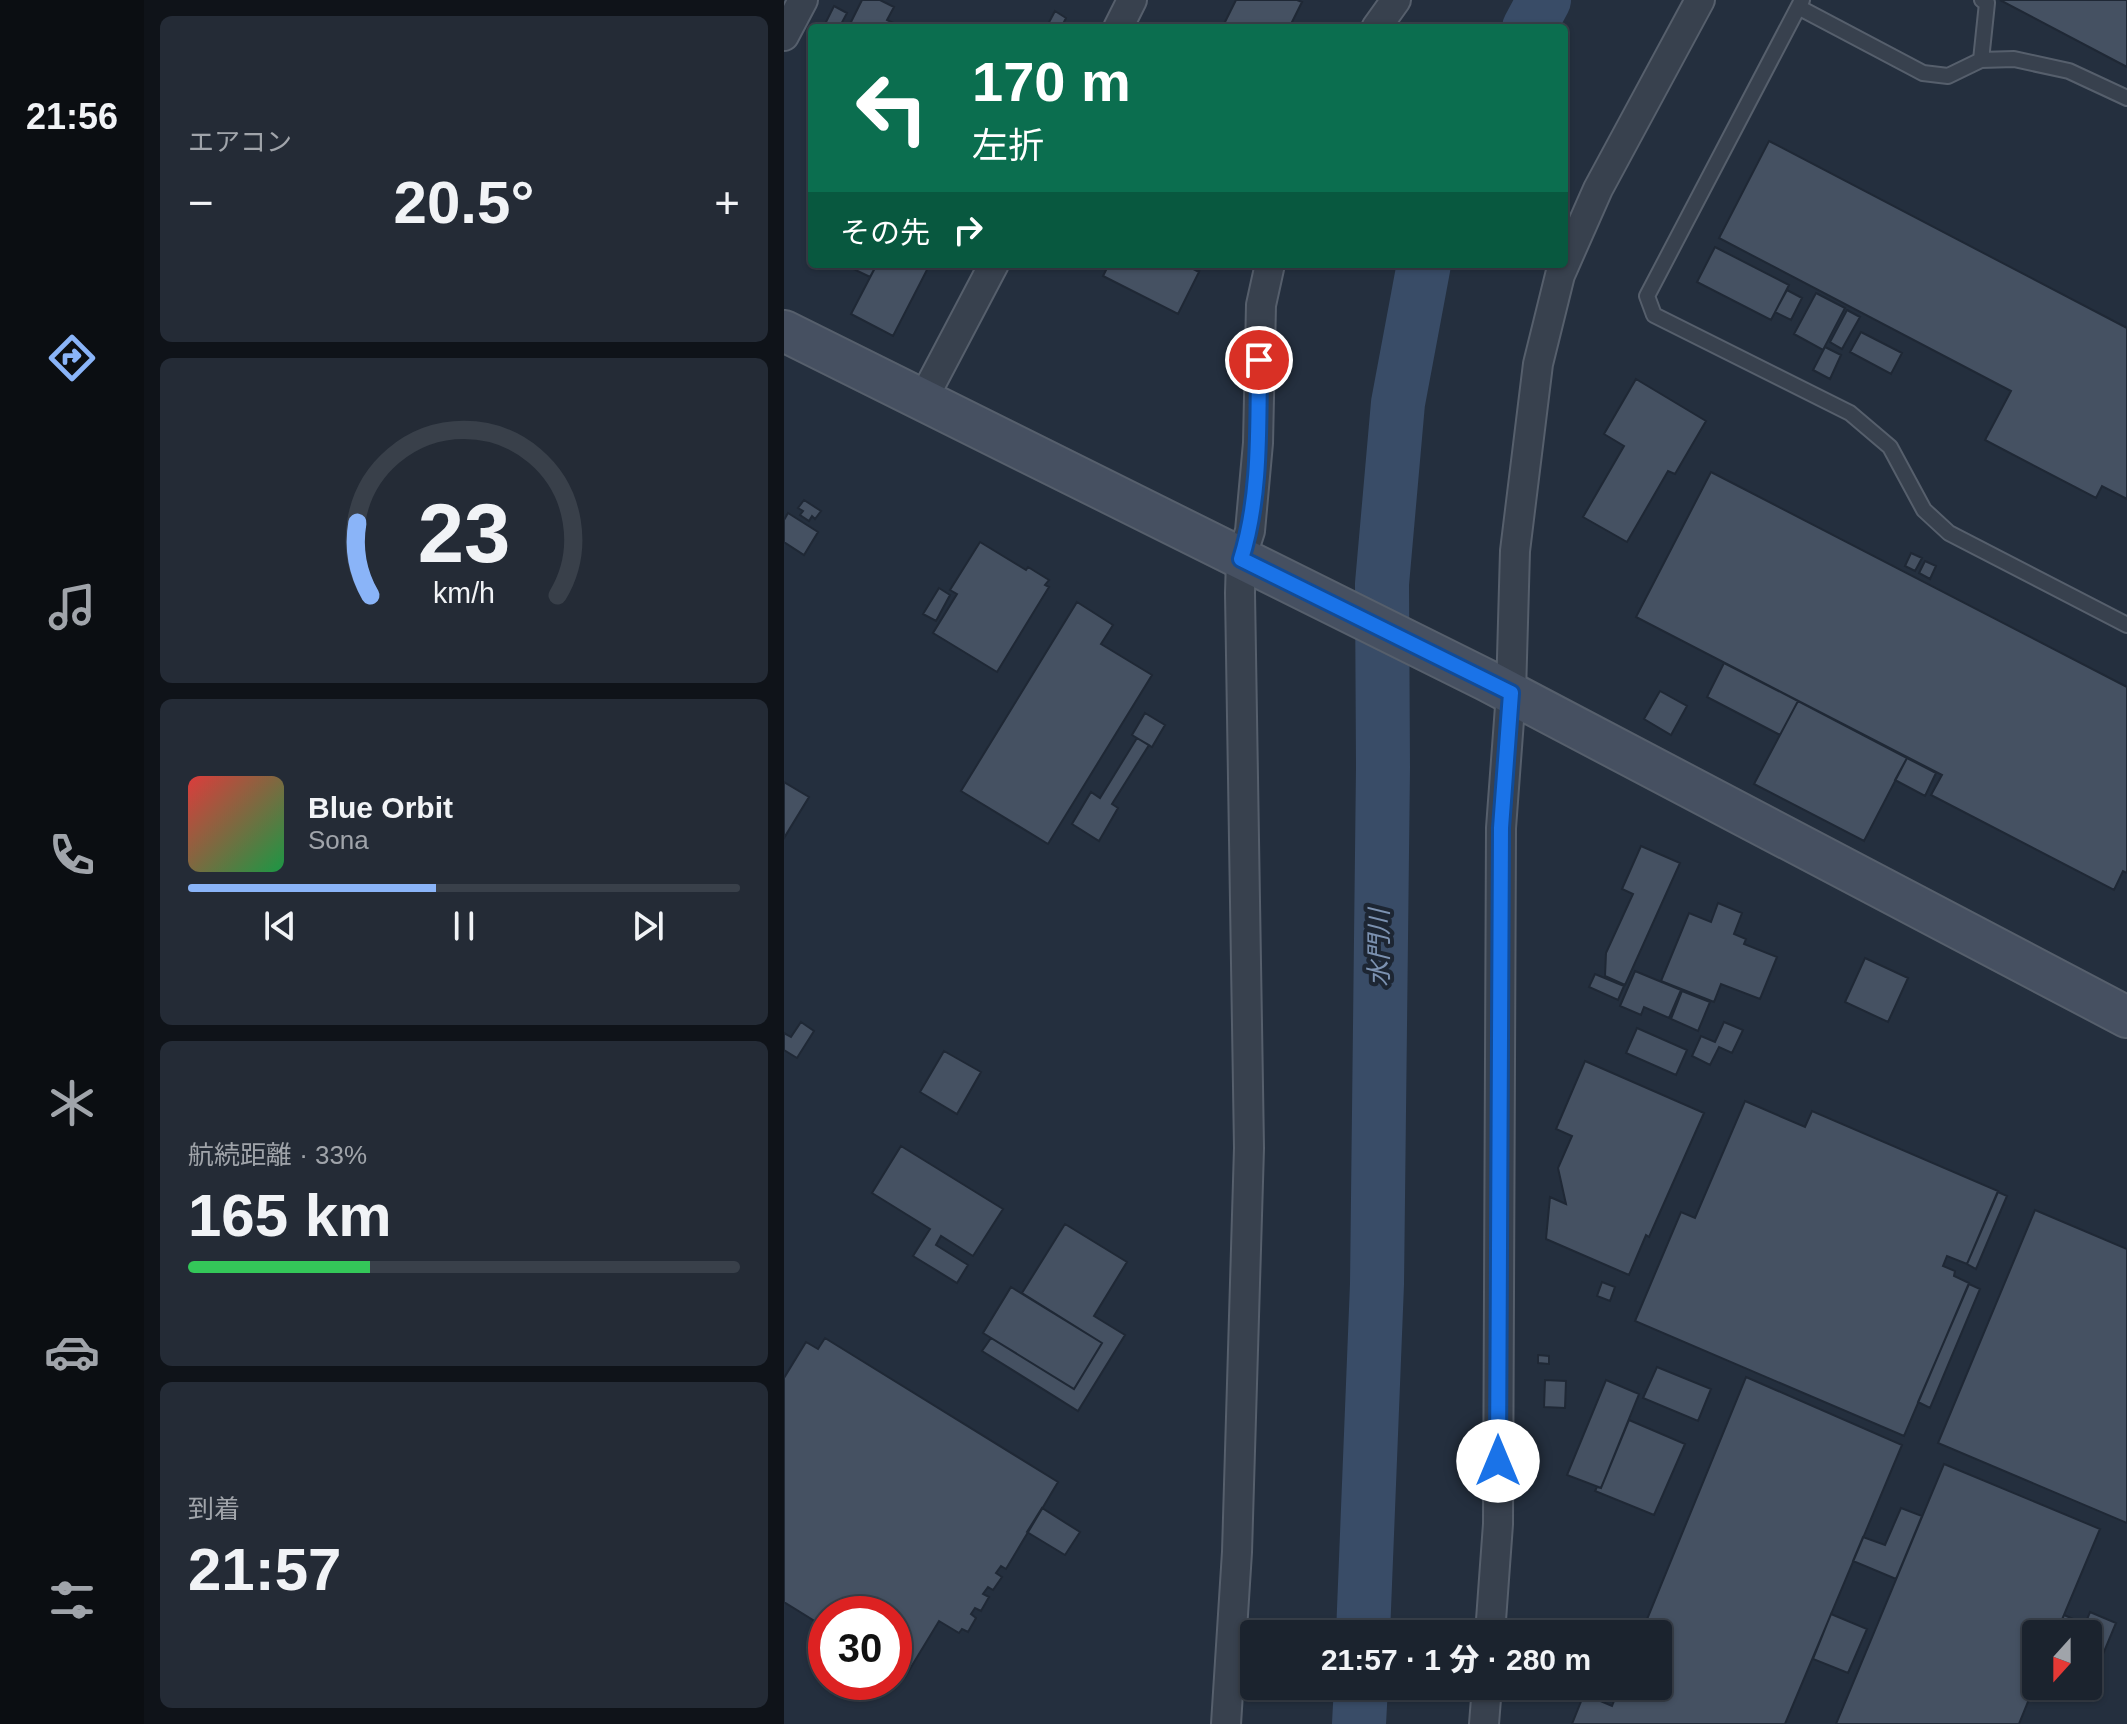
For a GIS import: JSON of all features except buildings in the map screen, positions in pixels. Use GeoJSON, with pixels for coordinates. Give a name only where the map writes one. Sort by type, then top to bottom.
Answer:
{"type":"FeatureCollection","features":[{"type":"Feature","properties":{"kind":"street"},"geometry":{"type":"LineString","coordinates":[[784,36],[803,0]]}},
{"type":"Feature","properties":{"kind":"street"},"geometry":{"type":"LineString","coordinates":[[1120,24],[1132,0]]}},
{"type":"Feature","properties":{"kind":"street"},"geometry":{"type":"LineString","coordinates":[[1379,24],[1396,0]]}},
{"type":"Feature","properties":{"kind":"street"},"geometry":{"type":"LineString","coordinates":[[1568,257],[1598,189],[1700,0]]}},
{"type":"Feature","properties":{"kind":"street"},"geometry":{"type":"LineString","coordinates":[[923,399],[992,268]]}},
{"type":"Feature","properties":{"kind":"street"},"geometry":{"type":"LineString","coordinates":[[1226,1724],[1237,1552],[1249,1148],[1240,593],[1253,564],[1250,531],[1258,443],[1261,305],[1269,268]]}},
{"type":"Feature","properties":{"kind":"street"},"geometry":{"type":"LineString","coordinates":[[1491,1620],[1498,1524],[1501,828],[1498,687],[1538,364],[1563,268]]}},
{"type":"Feature","properties":{"kind":"street"},"geometry":{"type":"LineString","coordinates":[[784,331],[1498,687],[2127,1017]]}},
{"type":"Feature","properties":{"kind":"street"},"geometry":{"type":"LineString","coordinates":[[1484,1724],[1486,1700]]}},
{"type":"Feature","properties":{"kind":"lane"},"geometry":{"type":"LineString","coordinates":[[1981,60],[1987,3],[1982,0]]}},
{"type":"Feature","properties":{"kind":"lane"},"geometry":{"type":"LineString","coordinates":[[2127,98],[2069,71],[2014,59],[1981,60],[1948,76],[1923,73],[1801,4],[1647,296],[1654,315],[1850,413],[1890,447],[1924,510],[1949,533],[2127,625]]}},
{"type":"Feature","properties":{"kind":"waterway","name":"水門川"},"geometry":{"type":"LineString","coordinates":[[1531,24],[1544,0]]}},
{"type":"Feature","properties":{"kind":"waterway","name":"水門川"},"geometry":{"type":"LineString","coordinates":[[1364,1620],[1377,1284],[1382,584],[1398,403],[1423,268]]}},
{"type":"Feature","properties":{"kind":"waterway","name":"水門川"},"geometry":{"type":"LineString","coordinates":[[1359,1724],[1360,1700]]}},
{"type":"Feature","properties":{"kind":"route"},"geometry":{"type":"LineString","coordinates":[[1259,360],[1258,443],[1250,531],[1241,559],[1511,693],[1501,828],[1498,1461]]}}]}
